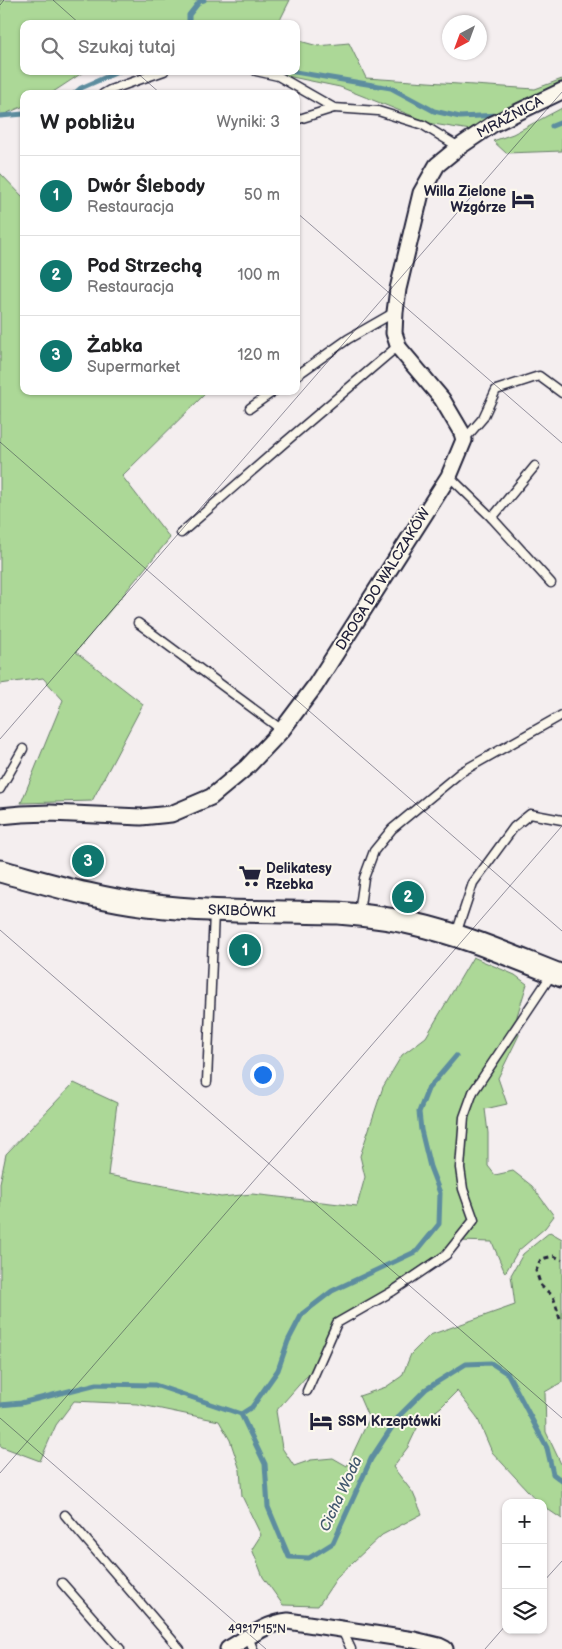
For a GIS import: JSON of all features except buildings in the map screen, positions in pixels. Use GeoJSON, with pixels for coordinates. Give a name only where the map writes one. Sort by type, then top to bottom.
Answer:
{"type":"FeatureCollection","features":[{"type":"Feature","properties":{"kind":"main road","name":"SKIBÓWKI"},"geometry":{"type":"LineString","coordinates":[[0,871],[80,892],[147,905],[214,910],[359,915],[412,923],[456,936],[557,974]]}},
{"type":"Feature","properties":{"kind":"street","name":"MRAŹNICA"},"geometry":{"type":"LineString","coordinates":[[459,146],[493,124],[562,91]]}},
{"type":"Feature","properties":{"kind":"street"},"geometry":{"type":"LineString","coordinates":[[459,146],[437,165],[421,193],[398,289],[394,333],[398,345],[442,399],[462,433],[464,440]]}},
{"type":"Feature","properties":{"kind":"street","name":"DROGA DO WALCZAKÓW"},"geometry":{"type":"LineString","coordinates":[[0,816],[50,813],[141,817],[171,814],[211,797],[247,767],[282,730],[315,686],[449,476],[464,440]]}},
{"type":"Feature","properties":{"kind":"street"},"geometry":{"type":"LineString","coordinates":[[228,1649],[250,1643],[278,1622],[288,1621],[414,1640],[445,1649]]}},
{"type":"Feature","properties":{"kind":"lane"},"geometry":{"type":"LineString","coordinates":[[110,90],[153,75]]}},
{"type":"Feature","properties":{"kind":"lane"},"geometry":{"type":"LineString","coordinates":[[274,75],[334,108]]}},
{"type":"Feature","properties":{"kind":"lane"},"geometry":{"type":"LineString","coordinates":[[300,119],[334,108],[378,111],[423,125],[459,146]]}},
{"type":"Feature","properties":{"kind":"lane"},"geometry":{"type":"LineString","coordinates":[[300,373],[348,339],[395,312]]}},
{"type":"Feature","properties":{"kind":"lane"},"geometry":{"type":"LineString","coordinates":[[181,533],[398,345]]}},
{"type":"Feature","properties":{"kind":"lane"},"geometry":{"type":"LineString","coordinates":[[464,440],[483,418],[496,390],[539,376],[562,393]]}},
{"type":"Feature","properties":{"kind":"lane"},"geometry":{"type":"LineString","coordinates":[[250,408],[268,395]]}},
{"type":"Feature","properties":{"kind":"lane"},"geometry":{"type":"LineString","coordinates":[[492,518],[535,466]]}},
{"type":"Feature","properties":{"kind":"lane"},"geometry":{"type":"LineString","coordinates":[[449,476],[492,518],[551,583]]}},
{"type":"Feature","properties":{"kind":"lane"},"geometry":{"type":"LineString","coordinates":[[138,622],[282,730]]}},
{"type":"Feature","properties":{"kind":"lane"},"geometry":{"type":"LineString","coordinates":[[359,915],[364,878],[374,851],[392,829],[461,772],[562,715]]}},
{"type":"Feature","properties":{"kind":"lane"},"geometry":{"type":"LineString","coordinates":[[0,789],[23,749]]}},
{"type":"Feature","properties":{"kind":"lane"},"geometry":{"type":"LineString","coordinates":[[456,936],[473,883],[514,827],[530,814],[562,820]]}},
{"type":"Feature","properties":{"kind":"lane"},"geometry":{"type":"LineString","coordinates":[[206,1082],[214,910]]}},
{"type":"Feature","properties":{"kind":"lane"},"geometry":{"type":"LineString","coordinates":[[307,1391],[337,1323],[393,1291],[446,1255],[474,1220],[463,1189],[460,1168],[464,1117],[473,1092],[548,980],[557,974]]}},
{"type":"Feature","properties":{"kind":"lane"},"geometry":{"type":"LineString","coordinates":[[65,1515],[180,1649]]}},
{"type":"Feature","properties":{"kind":"lane"},"geometry":{"type":"LineString","coordinates":[[62,1584],[120,1649]]}},
{"type":"Feature","properties":{"kind":"lane"},"geometry":{"type":"LineString","coordinates":[[342,1630],[351,1649]]}},
{"type":"Feature","properties":{"kind":"path"},"geometry":{"type":"LineString","coordinates":[[560,1319],[552,1296],[541,1286],[536,1271],[541,1259],[554,1256],[562,1260]]}},
{"type":"Feature","properties":{"kind":"green space"},"geometry":{"type":"Polygon","coordinates":[[[0,0],[290,0],[280,20],[20,20],[20,75],[79,75],[56,90],[20,90],[20,108],[0,116],[0,0]]]}},
{"type":"Feature","properties":{"kind":"green space"},"geometry":{"type":"Polygon","coordinates":[[[300,41],[318,46],[349,43],[366,78],[535,89],[562,79],[562,88],[477,131],[433,124],[340,87],[284,75],[300,75],[300,41]]]}},
{"type":"Feature","properties":{"kind":"green space"},"geometry":{"type":"Polygon","coordinates":[[[562,108],[562,151],[506,153],[493,141],[513,134],[562,108]]]}},
{"type":"Feature","properties":{"kind":"green space"},"geometry":{"type":"Polygon","coordinates":[[[0,173],[20,194],[20,395],[204,395],[122,476],[170,538],[76,652],[143,704],[92,801],[21,803],[63,700],[43,678],[0,684],[0,173]]]}},
{"type":"Feature","properties":{"kind":"green space"},"geometry":{"type":"Polygon","coordinates":[[[473,957],[515,975],[527,984],[517,1016],[519,1035],[498,1078],[507,1104],[485,1109],[488,1133],[488,1166],[495,1175],[513,1171],[532,1186],[554,1216],[545,1228],[518,1251],[505,1273],[492,1242],[459,1241],[363,1305],[335,1330],[319,1367],[305,1378],[276,1411],[282,1448],[294,1466],[311,1460],[333,1458],[347,1466],[369,1419],[359,1396],[386,1387],[402,1376],[411,1354],[430,1335],[515,1305],[511,1275],[523,1254],[550,1232],[562,1239],[562,1382],[545,1392],[546,1432],[562,1466],[562,1519],[547,1509],[547,1499],[535,1499],[492,1452],[477,1417],[457,1391],[441,1407],[419,1424],[408,1447],[393,1467],[413,1493],[422,1514],[382,1535],[338,1576],[318,1606],[283,1605],[263,1577],[252,1549],[261,1535],[242,1496],[240,1470],[230,1440],[219,1421],[137,1404],[74,1401],[56,1425],[40,1461],[0,1446],[0,1183],[6,1154],[74,1083],[117,1103],[108,1175],[221,1197],[252,1194],[357,1206],[365,1177],[360,1156],[383,1087],[402,1055],[426,1037],[473,957]]]}},
{"type":"Feature","properties":{"kind":"waterway"},"geometry":{"type":"LineString","coordinates":[[189,20],[189,15],[200,1],[204,0]]}},
{"type":"Feature","properties":{"kind":"waterway"},"geometry":{"type":"LineString","coordinates":[[300,73],[391,88],[434,111],[460,117],[499,115]]}},
{"type":"Feature","properties":{"kind":"waterway"},"geometry":{"type":"LineString","coordinates":[[79,90],[111,75]]}},
{"type":"Feature","properties":{"kind":"waterway"},"geometry":{"type":"LineString","coordinates":[[0,116],[20,114]]}},
{"type":"Feature","properties":{"kind":"waterway"},"geometry":{"type":"LineString","coordinates":[[552,126],[562,122]]}},
{"type":"Feature","properties":{"kind":"waterway"},"geometry":{"type":"LineString","coordinates":[[241,1414],[252,1407],[278,1370],[288,1341],[302,1314],[332,1291],[417,1251],[439,1224],[440,1193],[430,1167],[421,1130],[419,1112],[428,1089],[456,1056]]}},
{"type":"Feature","properties":{"kind":"waterway","name":"Cicha Woda"},"geometry":{"type":"LineString","coordinates":[[0,1405],[21,1403],[97,1384],[155,1385],[241,1414],[265,1464],[268,1507],[289,1557],[309,1558],[333,1543],[371,1459],[400,1415],[426,1389],[466,1364],[491,1363],[508,1374],[547,1448],[553,1474],[562,1481]]}},
{"type":"Feature","properties":{"kind":"place","name":"Willa Zielone Wzgórze"},"geometry":{"type":"Point","coordinates":[523,199]}},
{"type":"Feature","properties":{"kind":"place","name":"Żabka"},"geometry":{"type":"Point","coordinates":[88,861]}},
{"type":"Feature","properties":{"kind":"place","name":"Delikatesy Rzebka"},"geometry":{"type":"Point","coordinates":[250,876]}},
{"type":"Feature","properties":{"kind":"place","name":"Pod Strzechą"},"geometry":{"type":"Point","coordinates":[408,897]}},
{"type":"Feature","properties":{"kind":"place","name":"Dwór Ślebody"},"geometry":{"type":"Point","coordinates":[245,950]}},
{"type":"Feature","properties":{"kind":"place","name":"SSM Krzeptówki"},"geometry":{"type":"Point","coordinates":[321,1421]}}]}
